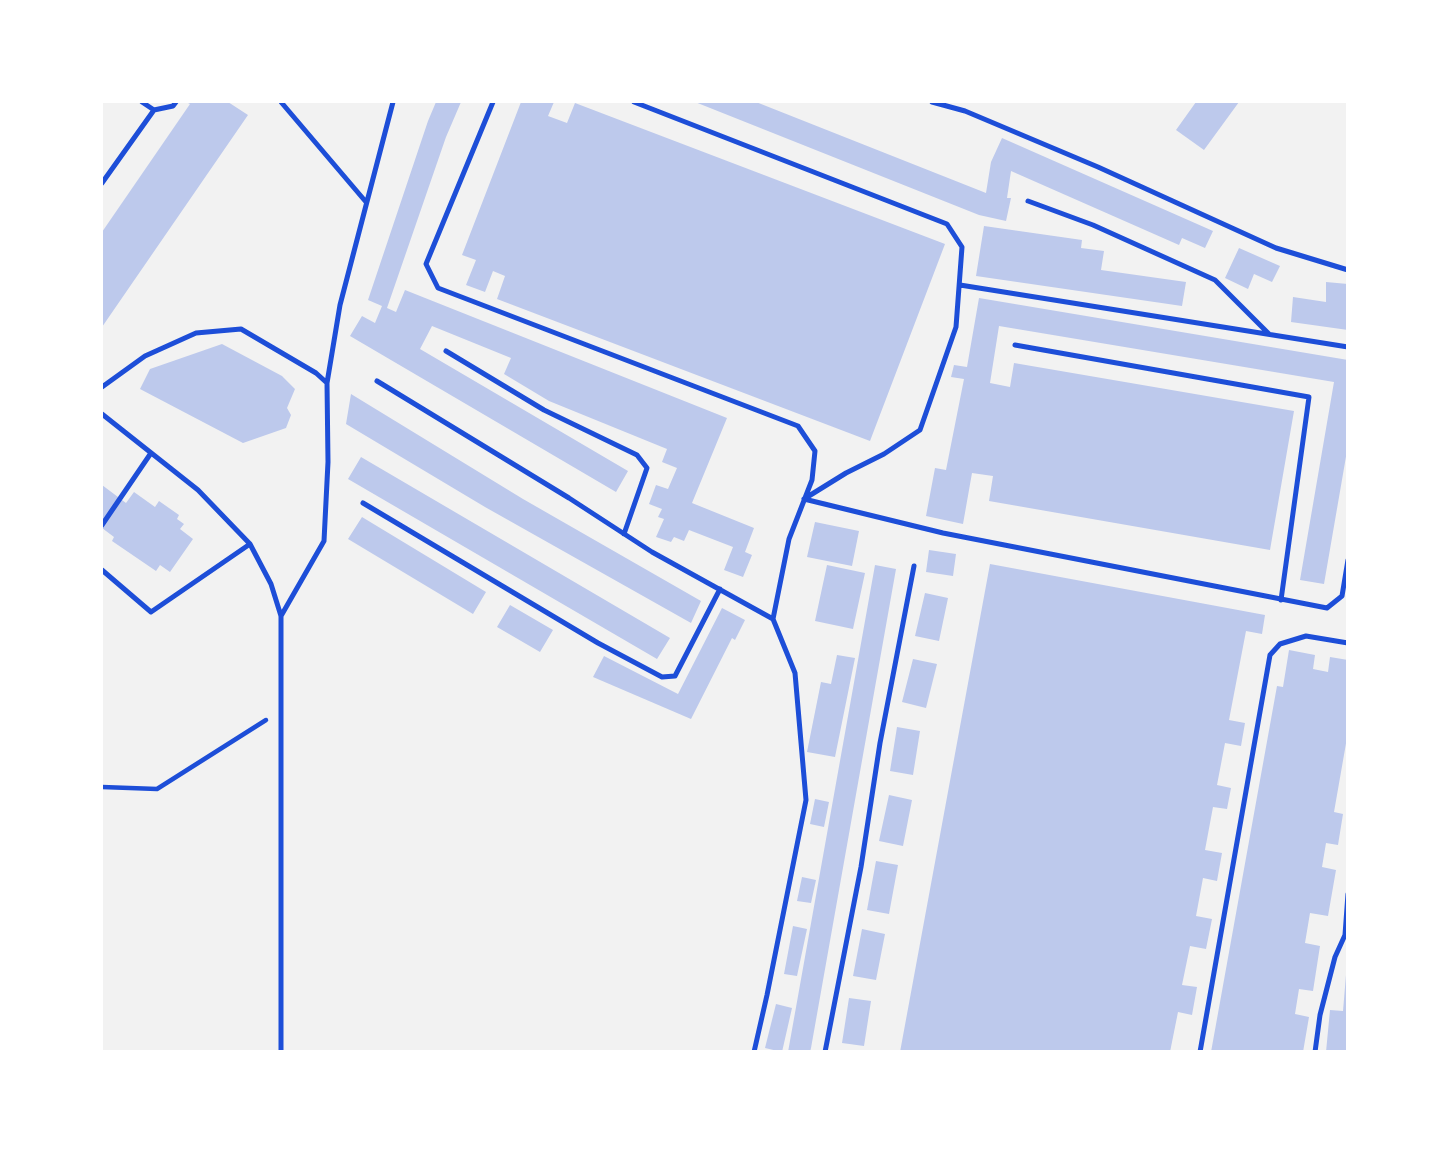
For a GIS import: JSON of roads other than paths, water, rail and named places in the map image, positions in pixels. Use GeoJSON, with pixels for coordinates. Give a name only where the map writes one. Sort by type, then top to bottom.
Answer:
{"type":"FeatureCollection","features":[{"type":"Feature","properties":{"kind":"lane"},"geometry":{"type":"LineString","coordinates":[[142,102],[154,110]]}},
{"type":"Feature","properties":{"kind":"lane"},"geometry":{"type":"LineString","coordinates":[[102,183],[154,110],[173,106],[176,102]]}},
{"type":"Feature","properties":{"kind":"lane"},"geometry":{"type":"LineString","coordinates":[[281,102],[366,202]]}},
{"type":"Feature","properties":{"kind":"lane"},"geometry":{"type":"LineString","coordinates":[[281,616],[324,541],[328,462],[327,383],[340,305],[393,102]]}},
{"type":"Feature","properties":{"kind":"lane"},"geometry":{"type":"LineString","coordinates":[[492,102],[426,264],[438,288],[797,426],[815,451],[812,480],[789,539],[773,619],[795,673],[806,800],[754,1052]]}},
{"type":"Feature","properties":{"kind":"lane"},"geometry":{"type":"LineString","coordinates":[[634,102],[947,223],[962,247],[956,327],[920,430],[884,454],[804,499]]}},
{"type":"Feature","properties":{"kind":"lane"},"geometry":{"type":"LineString","coordinates":[[932,102],[977,116],[1098,167],[1276,248],[1348,270]]}},
{"type":"Feature","properties":{"kind":"lane"},"geometry":{"type":"LineString","coordinates":[[1028,201],[1093,225],[1215,281],[1269,334]]}},
{"type":"Feature","properties":{"kind":"lane"},"geometry":{"type":"LineString","coordinates":[[960,285],[1348,347]]}},
{"type":"Feature","properties":{"kind":"lane"},"geometry":{"type":"LineString","coordinates":[[102,387],[145,356],[196,333],[242,329],[316,373],[327,383]]}},
{"type":"Feature","properties":{"kind":"lane"},"geometry":{"type":"LineString","coordinates":[[1015,345],[1309,397],[1281,600]]}},
{"type":"Feature","properties":{"kind":"lane"},"geometry":{"type":"LineString","coordinates":[[446,351],[544,410],[636,455],[647,468],[624,534]]}},
{"type":"Feature","properties":{"kind":"lane"},"geometry":{"type":"LineString","coordinates":[[377,381],[652,552],[773,619]]}},
{"type":"Feature","properties":{"kind":"lane"},"geometry":{"type":"LineString","coordinates":[[102,414],[198,490],[250,544],[271,584],[281,616],[281,1052]]}},
{"type":"Feature","properties":{"kind":"lane"},"geometry":{"type":"LineString","coordinates":[[102,525],[151,453]]}},
{"type":"Feature","properties":{"kind":"lane"},"geometry":{"type":"LineString","coordinates":[[804,499],[943,533],[1326,608],[1342,596],[1348,560]]}},
{"type":"Feature","properties":{"kind":"lane"},"geometry":{"type":"LineString","coordinates":[[363,503],[598,643],[662,677],[676,676],[720,589]]}},
{"type":"Feature","properties":{"kind":"lane"},"geometry":{"type":"LineString","coordinates":[[102,570],[151,612],[250,544]]}},
{"type":"Feature","properties":{"kind":"lane"},"geometry":{"type":"LineString","coordinates":[[825,1052],[914,566]]}},
{"type":"Feature","properties":{"kind":"lane"},"geometry":{"type":"LineString","coordinates":[[1200,1052],[1270,655],[1280,644],[1306,636],[1348,643]]}},
{"type":"Feature","properties":{"kind":"lane"},"geometry":{"type":"LineString","coordinates":[[1315,1052],[1323,1003],[1335,957],[1345,935],[1348,894]]}}]}
